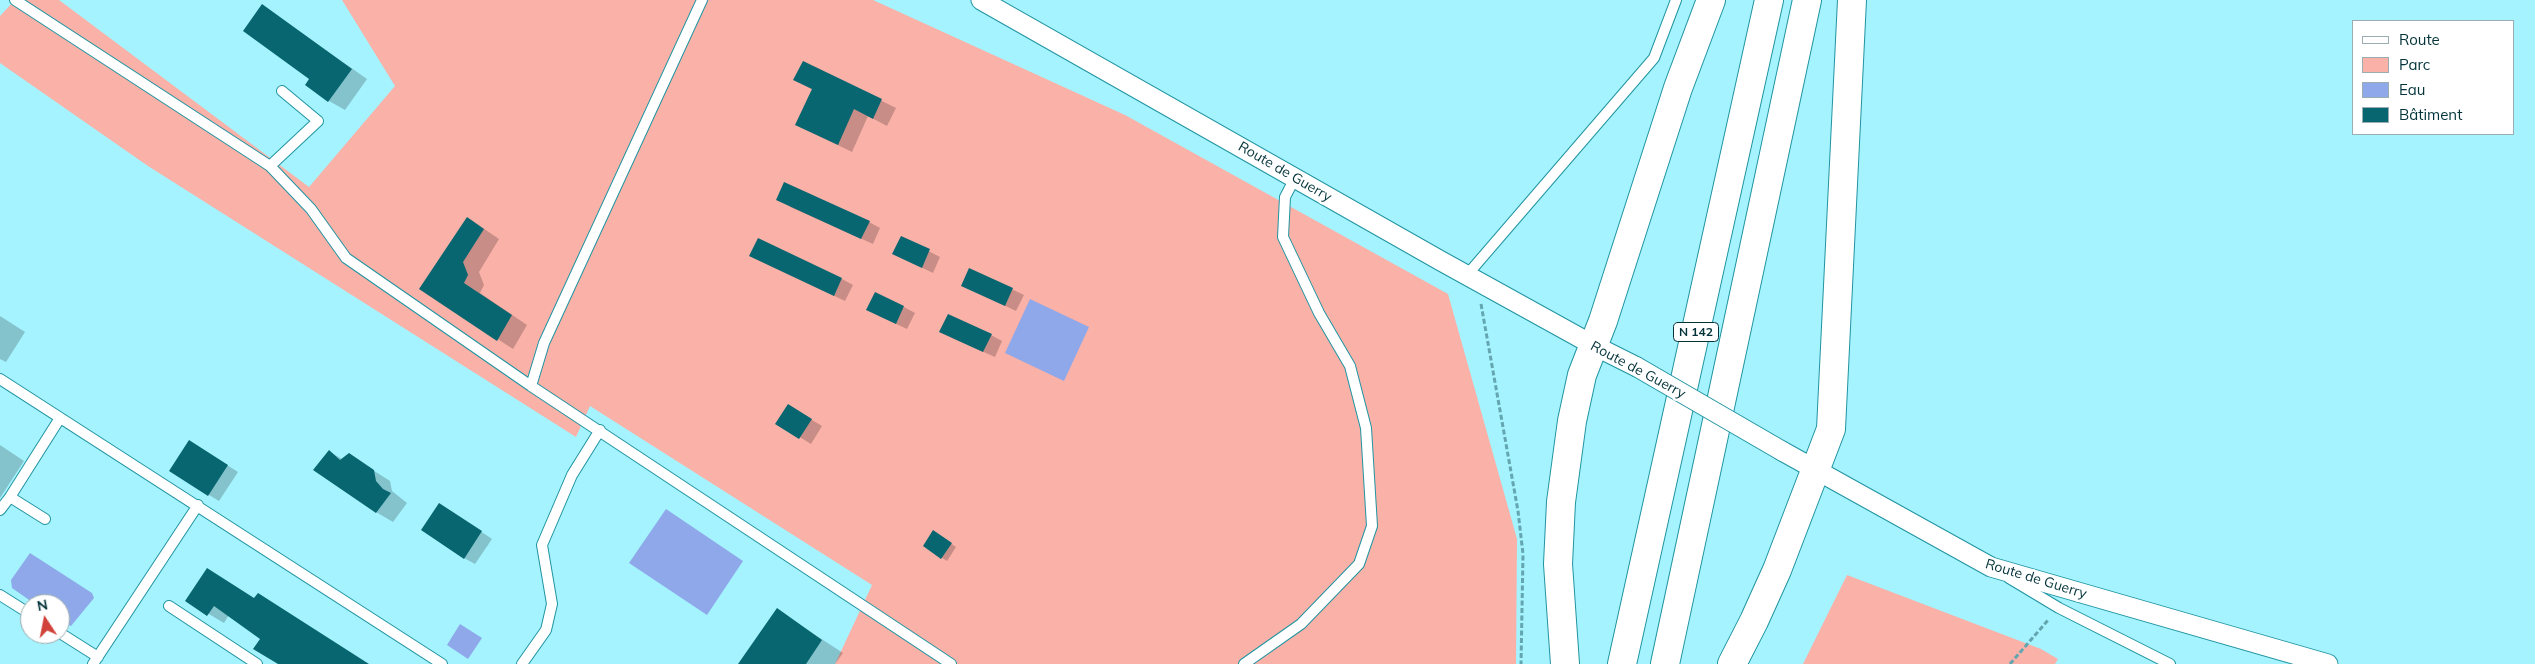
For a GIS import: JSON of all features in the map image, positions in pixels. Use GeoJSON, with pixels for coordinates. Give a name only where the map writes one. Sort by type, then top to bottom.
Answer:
{"type":"FeatureCollection","features":[{"type":"Feature","properties":{"kind":"highway"},"geometry":{"type":"LineString","coordinates":[[1565,664],[1558,564],[1561,502],[1572,421],[1582,375],[1678,88],[1711,0]]}},
{"type":"Feature","properties":{"kind":"highway","name":"N 142"},"geometry":{"type":"LineString","coordinates":[[1622,664],[1770,0]]}},
{"type":"Feature","properties":{"kind":"highway","name":"N 142"},"geometry":{"type":"LineString","coordinates":[[1665,664],[1807,0]]}},
{"type":"Feature","properties":{"kind":"highway"},"geometry":{"type":"LineString","coordinates":[[1732,664],[1754,622],[1777,570],[1831,429],[1852,0]]}},
{"type":"Feature","properties":{"kind":"street","name":"Route de Guerry"},"geometry":{"type":"LineString","coordinates":[[980,0],[1473,278],[1593,345],[1637,367],[1814,470],[1991,567],[2328,664]]}},
{"type":"Feature","properties":{"kind":"lane"},"geometry":{"type":"LineString","coordinates":[[15,0],[270,166],[311,208],[346,258],[530,386],[600,430],[951,664]]}},
{"type":"Feature","properties":{"kind":"lane"},"geometry":{"type":"LineString","coordinates":[[530,386],[544,343],[702,0]]}},
{"type":"Feature","properties":{"kind":"lane"},"geometry":{"type":"LineString","coordinates":[[1473,278],[1654,58],[1676,0]]}},
{"type":"Feature","properties":{"kind":"lane"},"geometry":{"type":"LineString","coordinates":[[270,166],[318,121],[282,91]]}},
{"type":"Feature","properties":{"kind":"lane"},"geometry":{"type":"LineString","coordinates":[[1244,664],[1301,624],[1359,564],[1372,526],[1366,428],[1350,366],[1319,313],[1283,237],[1285,197],[1294,178]]}},
{"type":"Feature","properties":{"kind":"lane"},"geometry":{"type":"LineString","coordinates":[[0,379],[442,664]]}},
{"type":"Feature","properties":{"kind":"lane"},"geometry":{"type":"LineString","coordinates":[[0,510],[60,418]]}},
{"type":"Feature","properties":{"kind":"lane"},"geometry":{"type":"LineString","coordinates":[[522,664],[546,630],[552,604],[542,544],[572,476],[600,430]]}},
{"type":"Feature","properties":{"kind":"lane"},"geometry":{"type":"LineString","coordinates":[[10,496],[45,519]]}},
{"type":"Feature","properties":{"kind":"lane"},"geometry":{"type":"LineString","coordinates":[[70,641],[95,661],[198,505]]}},
{"type":"Feature","properties":{"kind":"lane"},"geometry":{"type":"LineString","coordinates":[[1991,567],[2059,608],[2170,664]]}},
{"type":"Feature","properties":{"kind":"lane"},"geometry":{"type":"LineString","coordinates":[[0,595],[20,608]]}},
{"type":"Feature","properties":{"kind":"lane"},"geometry":{"type":"LineString","coordinates":[[169,606],[258,664]]}},
{"type":"Feature","properties":{"kind":"path"},"geometry":{"type":"LineString","coordinates":[[1473,278],[1518,510],[1523,554],[1521,664]]}},
{"type":"Feature","properties":{"kind":"path"},"geometry":{"type":"LineString","coordinates":[[2010,664],[2059,608]]}},
{"type":"Feature","properties":{"kind":"green space"},"geometry":{"type":"Polygon","coordinates":[[[15,0],[59,0],[309,187],[395,86],[342,0],[873,0],[1125,115],[1448,294],[1517,539],[1516,664],[835,664],[872,585],[590,406],[576,437],[148,166],[0,63],[0,16],[15,0]]]}},
{"type":"Feature","properties":{"kind":"green space"},"geometry":{"type":"Polygon","coordinates":[[[1847,575],[2041,649],[2058,659],[2055,664],[1803,664],[1847,575]]]}},
{"type":"Feature","properties":{"kind":"water"},"geometry":{"type":"Polygon","coordinates":[[[1030,299],[1089,327],[1064,381],[1005,353],[1030,299]]]}},
{"type":"Feature","properties":{"kind":"water"},"geometry":{"type":"Polygon","coordinates":[[[666,509],[743,561],[707,615],[629,563],[666,509]]]}},
{"type":"Feature","properties":{"kind":"water"},"geometry":{"type":"Polygon","coordinates":[[[30,553],[92,593],[94,598],[71,626],[70,594],[21,594],[12,588],[11,580],[30,553]]]}},
{"type":"Feature","properties":{"kind":"water"},"geometry":{"type":"Polygon","coordinates":[[[460,624],[482,638],[468,659],[447,645],[460,624]]]}},
{"type":"Feature","properties":{"kind":"building"},"geometry":{"type":"Polygon","coordinates":[[[262,4],[352,69],[328,102],[305,85],[309,79],[243,31],[262,4]]]}},
{"type":"Feature","properties":{"kind":"building"},"geometry":{"type":"Polygon","coordinates":[[[803,61],[882,99],[873,119],[854,109],[838,145],[795,125],[812,89],[793,80],[803,61]]]}},
{"type":"Feature","properties":{"kind":"building"},"geometry":{"type":"Polygon","coordinates":[[[784,182],[870,221],[861,239],[776,200],[784,182]]]}},
{"type":"Feature","properties":{"kind":"building"},"geometry":{"type":"Polygon","coordinates":[[[467,217],[484,229],[463,262],[468,275],[464,283],[512,315],[497,341],[419,289],[467,217]]]}},
{"type":"Feature","properties":{"kind":"building"},"geometry":{"type":"Polygon","coordinates":[[[901,236],[930,249],[922,268],[892,254],[901,236]]]}},
{"type":"Feature","properties":{"kind":"building"},"geometry":{"type":"Polygon","coordinates":[[[758,238],[842,278],[834,296],[749,256],[758,238]]]}},
{"type":"Feature","properties":{"kind":"building"},"geometry":{"type":"Polygon","coordinates":[[[969,268],[1013,288],[1005,306],[961,286],[969,268]]]}},
{"type":"Feature","properties":{"kind":"building"},"geometry":{"type":"Polygon","coordinates":[[[875,292],[904,306],[896,324],[866,310],[875,292]]]}},
{"type":"Feature","properties":{"kind":"building"},"geometry":{"type":"Polygon","coordinates":[[[948,314],[992,334],[983,352],[939,332],[948,314]]]}},
{"type":"Feature","properties":{"kind":"building"},"geometry":{"type":"Polygon","coordinates":[[[788,404],[812,419],[799,439],[775,424],[788,404]]]}},
{"type":"Feature","properties":{"kind":"building"},"geometry":{"type":"Polygon","coordinates":[[[189,440],[228,465],[208,496],[169,471],[189,440]]]}},
{"type":"Feature","properties":{"kind":"building"},"geometry":{"type":"Polygon","coordinates":[[[329,450],[340,460],[349,453],[374,470],[376,481],[383,489],[391,493],[376,513],[313,470],[329,450]]]}},
{"type":"Feature","properties":{"kind":"building"},"geometry":{"type":"Polygon","coordinates":[[[439,503],[482,531],[464,559],[421,530],[439,503]]]}},
{"type":"Feature","properties":{"kind":"building"},"geometry":{"type":"Polygon","coordinates":[[[933,530],[952,543],[941,559],[923,546],[933,530]]]}},
{"type":"Feature","properties":{"kind":"building"},"geometry":{"type":"Polygon","coordinates":[[[207,568],[254,598],[258,593],[369,664],[278,664],[253,649],[260,639],[214,606],[207,616],[185,601],[207,568]]]}},
{"type":"Feature","properties":{"kind":"building"},"geometry":{"type":"Polygon","coordinates":[[[777,608],[822,640],[806,664],[738,664],[777,608]]]}}]}
